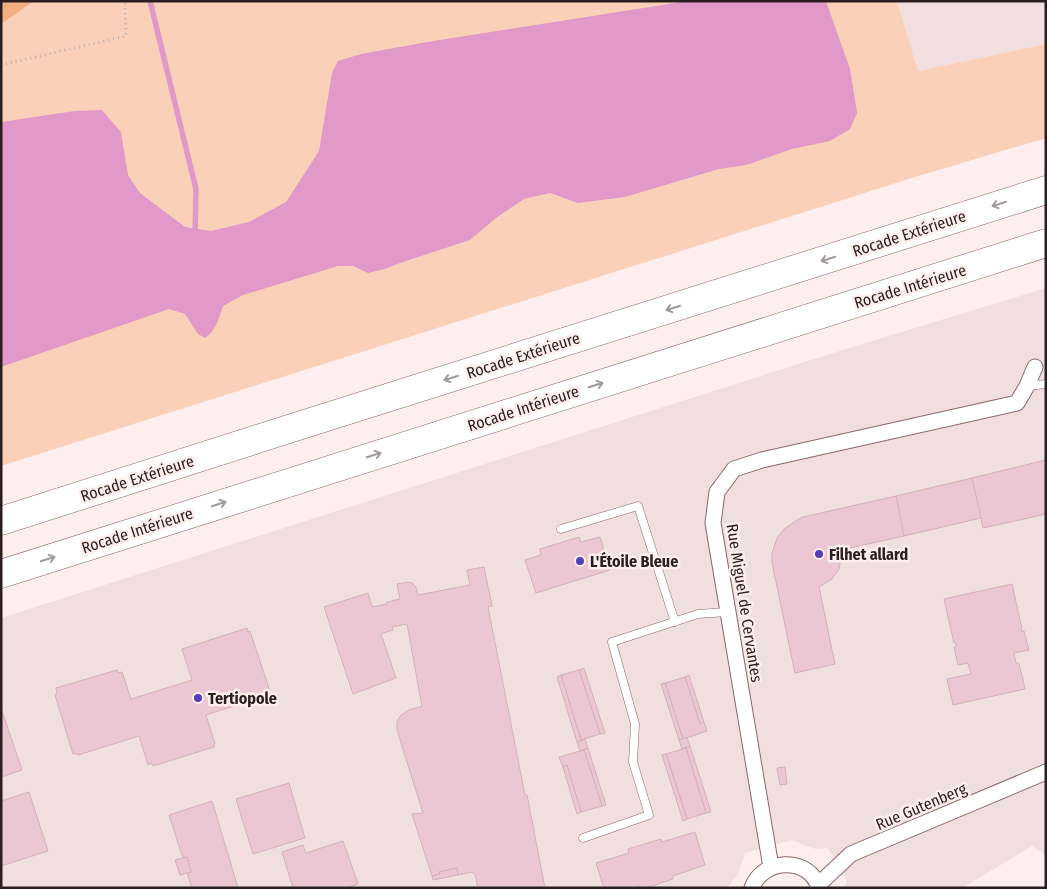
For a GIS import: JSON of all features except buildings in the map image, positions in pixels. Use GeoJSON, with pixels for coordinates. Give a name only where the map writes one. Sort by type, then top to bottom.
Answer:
{"type":"FeatureCollection","features":[{"type":"Feature","properties":{"kind":"highway","name":"Rocade Extérieure"},"geometry":{"type":"LineString","coordinates":[[1,521],[1046,190]]}},
{"type":"Feature","properties":{"kind":"highway","name":"Rocade Intérieure"},"geometry":{"type":"LineString","coordinates":[[1,574],[1046,243]]}},
{"type":"Feature","properties":{"kind":"street","name":"Rue Miguel de Cervantes"},"geometry":{"type":"LineString","coordinates":[[771,867],[713,523],[717,492],[734,469],[762,460],[1017,403],[1035,367]]}},
{"type":"Feature","properties":{"kind":"street","name":"Rue Gutenberg"},"geometry":{"type":"LineString","coordinates":[[818,886],[851,854],[1046,772]]}},
{"type":"Feature","properties":{"kind":"street"},"geometry":{"type":"LineString","coordinates":[[752,888],[761,874],[771,867],[791,864],[811,874],[818,886]]}},
{"type":"Feature","properties":{"kind":"lane"},"geometry":{"type":"LineString","coordinates":[[1027,386],[1046,384]]}},
{"type":"Feature","properties":{"kind":"lane"},"geometry":{"type":"LineString","coordinates":[[561,530],[638,506],[675,622]]}},
{"type":"Feature","properties":{"kind":"lane"},"geometry":{"type":"LineString","coordinates":[[583,838],[649,815],[633,762],[635,724],[612,642],[698,614],[727,612]]}},
{"type":"Feature","properties":{"kind":"path"},"geometry":{"type":"LineString","coordinates":[[1,65],[126,36],[125,1]]}},
{"type":"Feature","properties":{"kind":"shaded area"},"geometry":{"type":"Polygon","coordinates":[[[1,1],[34,1],[1,24],[1,1]]]}},
{"type":"Feature","properties":{"kind":"shaded area"},"geometry":{"type":"Polygon","coordinates":[[[34,1],[897,1],[918,71],[1046,44],[1046,138],[915,177],[1,466],[1,24],[34,1]]]}},
{"type":"Feature","properties":{"kind":"shaded area"},"geometry":{"type":"Polygon","coordinates":[[[688,1],[826,1],[850,69],[857,113],[850,129],[830,141],[792,149],[746,165],[719,169],[625,197],[578,203],[550,193],[524,199],[496,218],[470,240],[385,269],[368,273],[353,266],[338,266],[243,295],[223,306],[214,328],[205,338],[198,334],[185,314],[169,309],[1,367],[1,122],[75,111],[102,110],[121,132],[128,175],[140,193],[185,227],[211,231],[249,222],[286,202],[319,151],[332,73],[338,61],[361,54],[433,41],[688,1]]]}},
{"type":"Feature","properties":{"kind":"shaded area"},"geometry":{"type":"Polygon","coordinates":[[[897,1],[1046,1],[1046,44],[918,71],[897,1]]]}},
{"type":"Feature","properties":{"kind":"shaded area"},"geometry":{"type":"Polygon","coordinates":[[[1046,288],[1046,855],[1032,846],[962,888],[844,888],[847,881],[828,848],[816,849],[792,840],[745,853],[738,874],[727,888],[1,888],[1,618],[833,353],[1046,288]]]}},
{"type":"Feature","properties":{"kind":"waterway"},"geometry":{"type":"LineString","coordinates":[[150,1],[196,189],[195,236]]}},
{"type":"Feature","properties":{"kind":"place","name":"Filhet allard"},"geometry":{"type":"Point","coordinates":[819,554]}},
{"type":"Feature","properties":{"kind":"place","name":"L'Étoile Bleue"},"geometry":{"type":"Point","coordinates":[580,561]}},
{"type":"Feature","properties":{"kind":"place","name":"Tertiopole"},"geometry":{"type":"Point","coordinates":[198,698]}}]}
